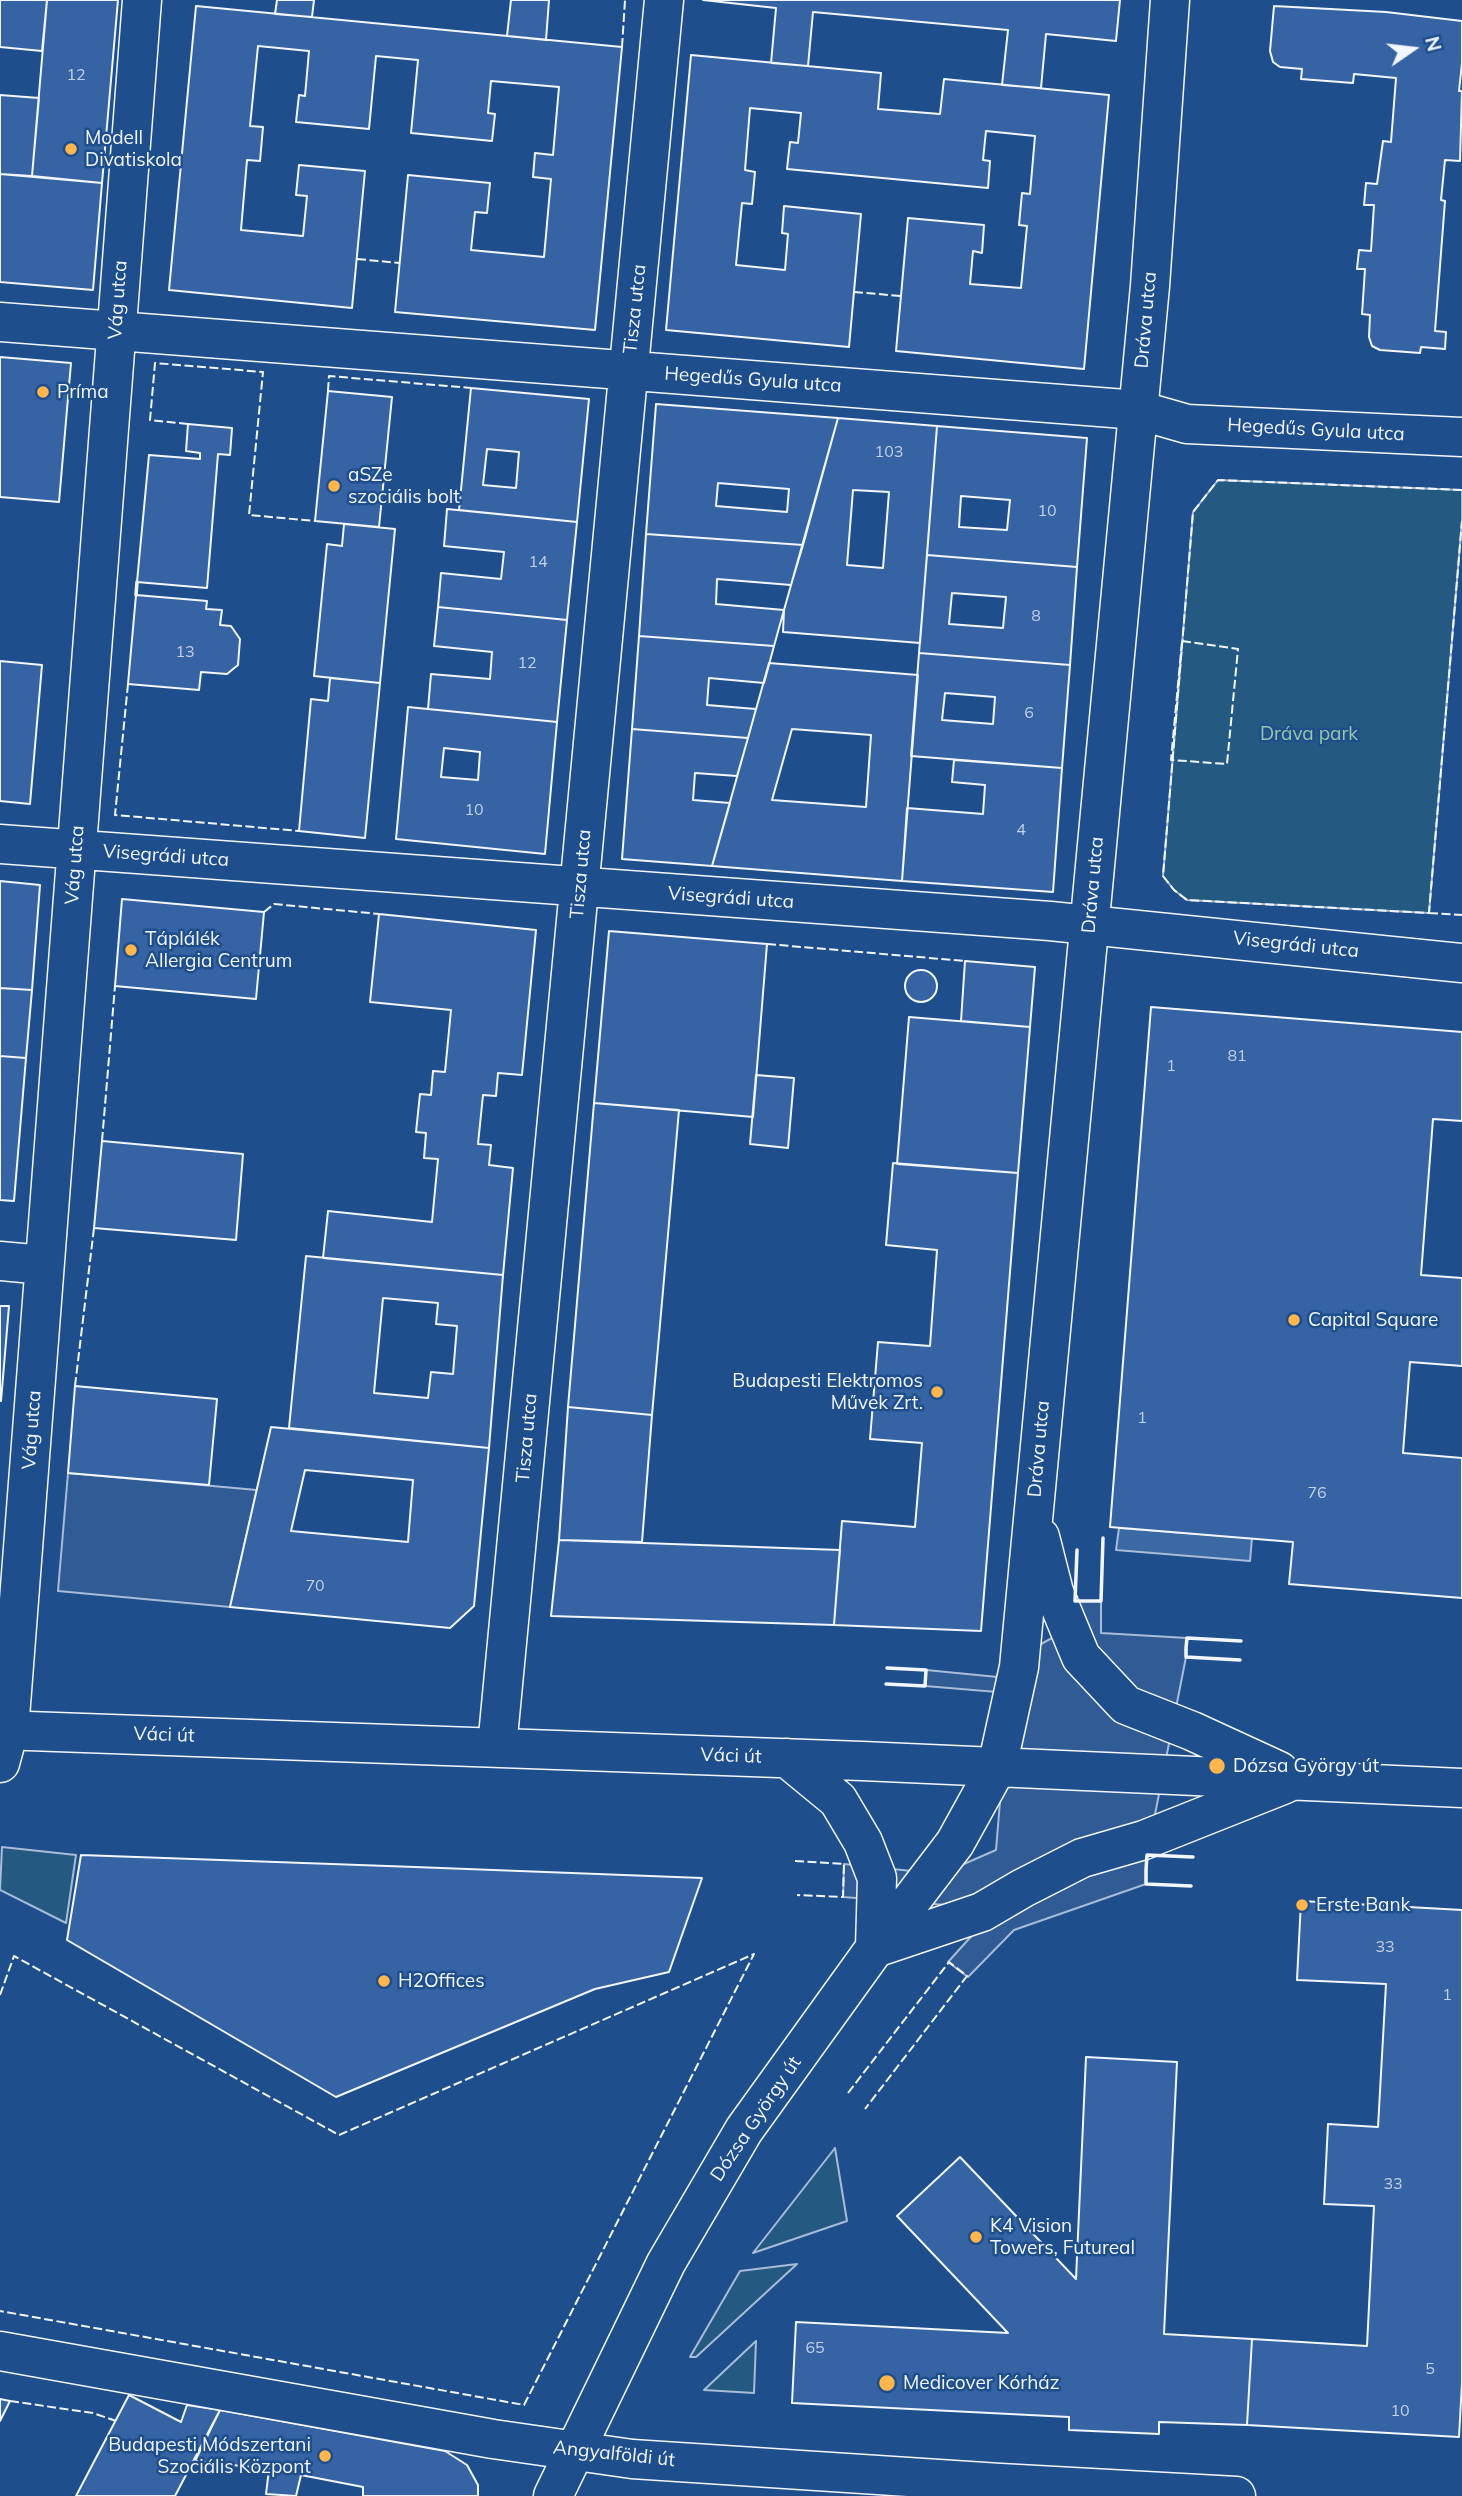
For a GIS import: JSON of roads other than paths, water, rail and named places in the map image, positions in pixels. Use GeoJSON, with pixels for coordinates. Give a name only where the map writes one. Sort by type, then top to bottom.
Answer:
{"type":"FeatureCollection","features":[{"type":"Feature","properties":{"kind":"street","name":"Vág utca"},"geometry":{"type":"LineString","coordinates":[[3,1741],[44,1265],[142,0]]}},
{"type":"Feature","properties":{"kind":"street","name":"Tisza utca"},"geometry":{"type":"LineString","coordinates":[[497,1747],[664,0]]}},
{"type":"Feature","properties":{"kind":"street","name":"Dráva utca"},"geometry":{"type":"LineString","coordinates":[[997,1767],[1019,1667],[1150,286],[1170,0]]}},
{"type":"Feature","properties":{"kind":"street","name":"Hegedűs Gyula utca"},"geometry":{"type":"LineString","coordinates":[[0,322],[1138,410],[1187,425],[1462,437]]}},
{"type":"Feature","properties":{"kind":"street","name":"Visegrádi utca"},"geometry":{"type":"LineString","coordinates":[[0,844],[1089,924],[1462,963]]}},
{"type":"Feature","properties":{"kind":"street"},"geometry":{"type":"LineString","coordinates":[[0,1261],[44,1265]]}},
{"type":"Feature","properties":{"kind":"street"},"geometry":{"type":"LineString","coordinates":[[1033,1513],[1054,1591],[1081,1657],[1126,1705],[1192,1731],[1297,1780]]}},
{"type":"Feature","properties":{"kind":"street","name":"Váci út"},"geometry":{"type":"LineString","coordinates":[[3,1741],[497,1747],[1462,1788]]}},
{"type":"Feature","properties":{"kind":"street"},"geometry":{"type":"LineString","coordinates":[[787,1758],[838,1800],[863,1842],[877,1878],[875,1948],[982,1912],[1082,1858],[1143,1840],[1297,1780]]}},
{"type":"Feature","properties":{"kind":"street","name":"Dózsa György út"},"geometry":{"type":"LineString","coordinates":[[554,2496],[666,2263],[744,2130],[875,1948],[955,1843],[997,1767]]}},
{"type":"Feature","properties":{"kind":"street","name":"Angyalföldi út"},"geometry":{"type":"LineString","coordinates":[[0,2351],[493,2439],[632,2459],[999,2490],[1236,2496]]}},
{"type":"Feature","properties":{"kind":"place","name":"Modell Divatiskola"},"geometry":{"type":"Point","coordinates":[71,149]}},
{"type":"Feature","properties":{"kind":"place","name":"Príma"},"geometry":{"type":"Point","coordinates":[43,392]}},
{"type":"Feature","properties":{"kind":"place","name":"aSZe szociális bolt"},"geometry":{"type":"Point","coordinates":[334,486]}},
{"type":"Feature","properties":{"kind":"place","name":"Táplálék Allergia Centrum"},"geometry":{"type":"Point","coordinates":[131,950]}},
{"type":"Feature","properties":{"kind":"place","name":"Capital Square"},"geometry":{"type":"Point","coordinates":[1294,1320]}},
{"type":"Feature","properties":{"kind":"place","name":"Budapesti Elektromos Művek Zrt."},"geometry":{"type":"Point","coordinates":[937,1392]}},
{"type":"Feature","properties":{"kind":"place","name":"Dózsa György út"},"geometry":{"type":"Point","coordinates":[1217,1766]}},
{"type":"Feature","properties":{"kind":"place","name":"Erste Bank"},"geometry":{"type":"Point","coordinates":[1302,1905]}},
{"type":"Feature","properties":{"kind":"place","name":"H2Offices"},"geometry":{"type":"Point","coordinates":[384,1981]}},
{"type":"Feature","properties":{"kind":"place","name":"K4 Vision Towers, Futureal"},"geometry":{"type":"Point","coordinates":[976,2237]}},
{"type":"Feature","properties":{"kind":"place","name":"Medicover Kórház"},"geometry":{"type":"Point","coordinates":[887,2383]}},
{"type":"Feature","properties":{"kind":"place","name":"Budapesti Módszertani Szociális Központ"},"geometry":{"type":"Point","coordinates":[325,2456]}},
{"type":"Feature","properties":{"kind":"park label","name":"Dráva park"},"geometry":{"type":"Point","coordinates":[1309,734]}}]}
